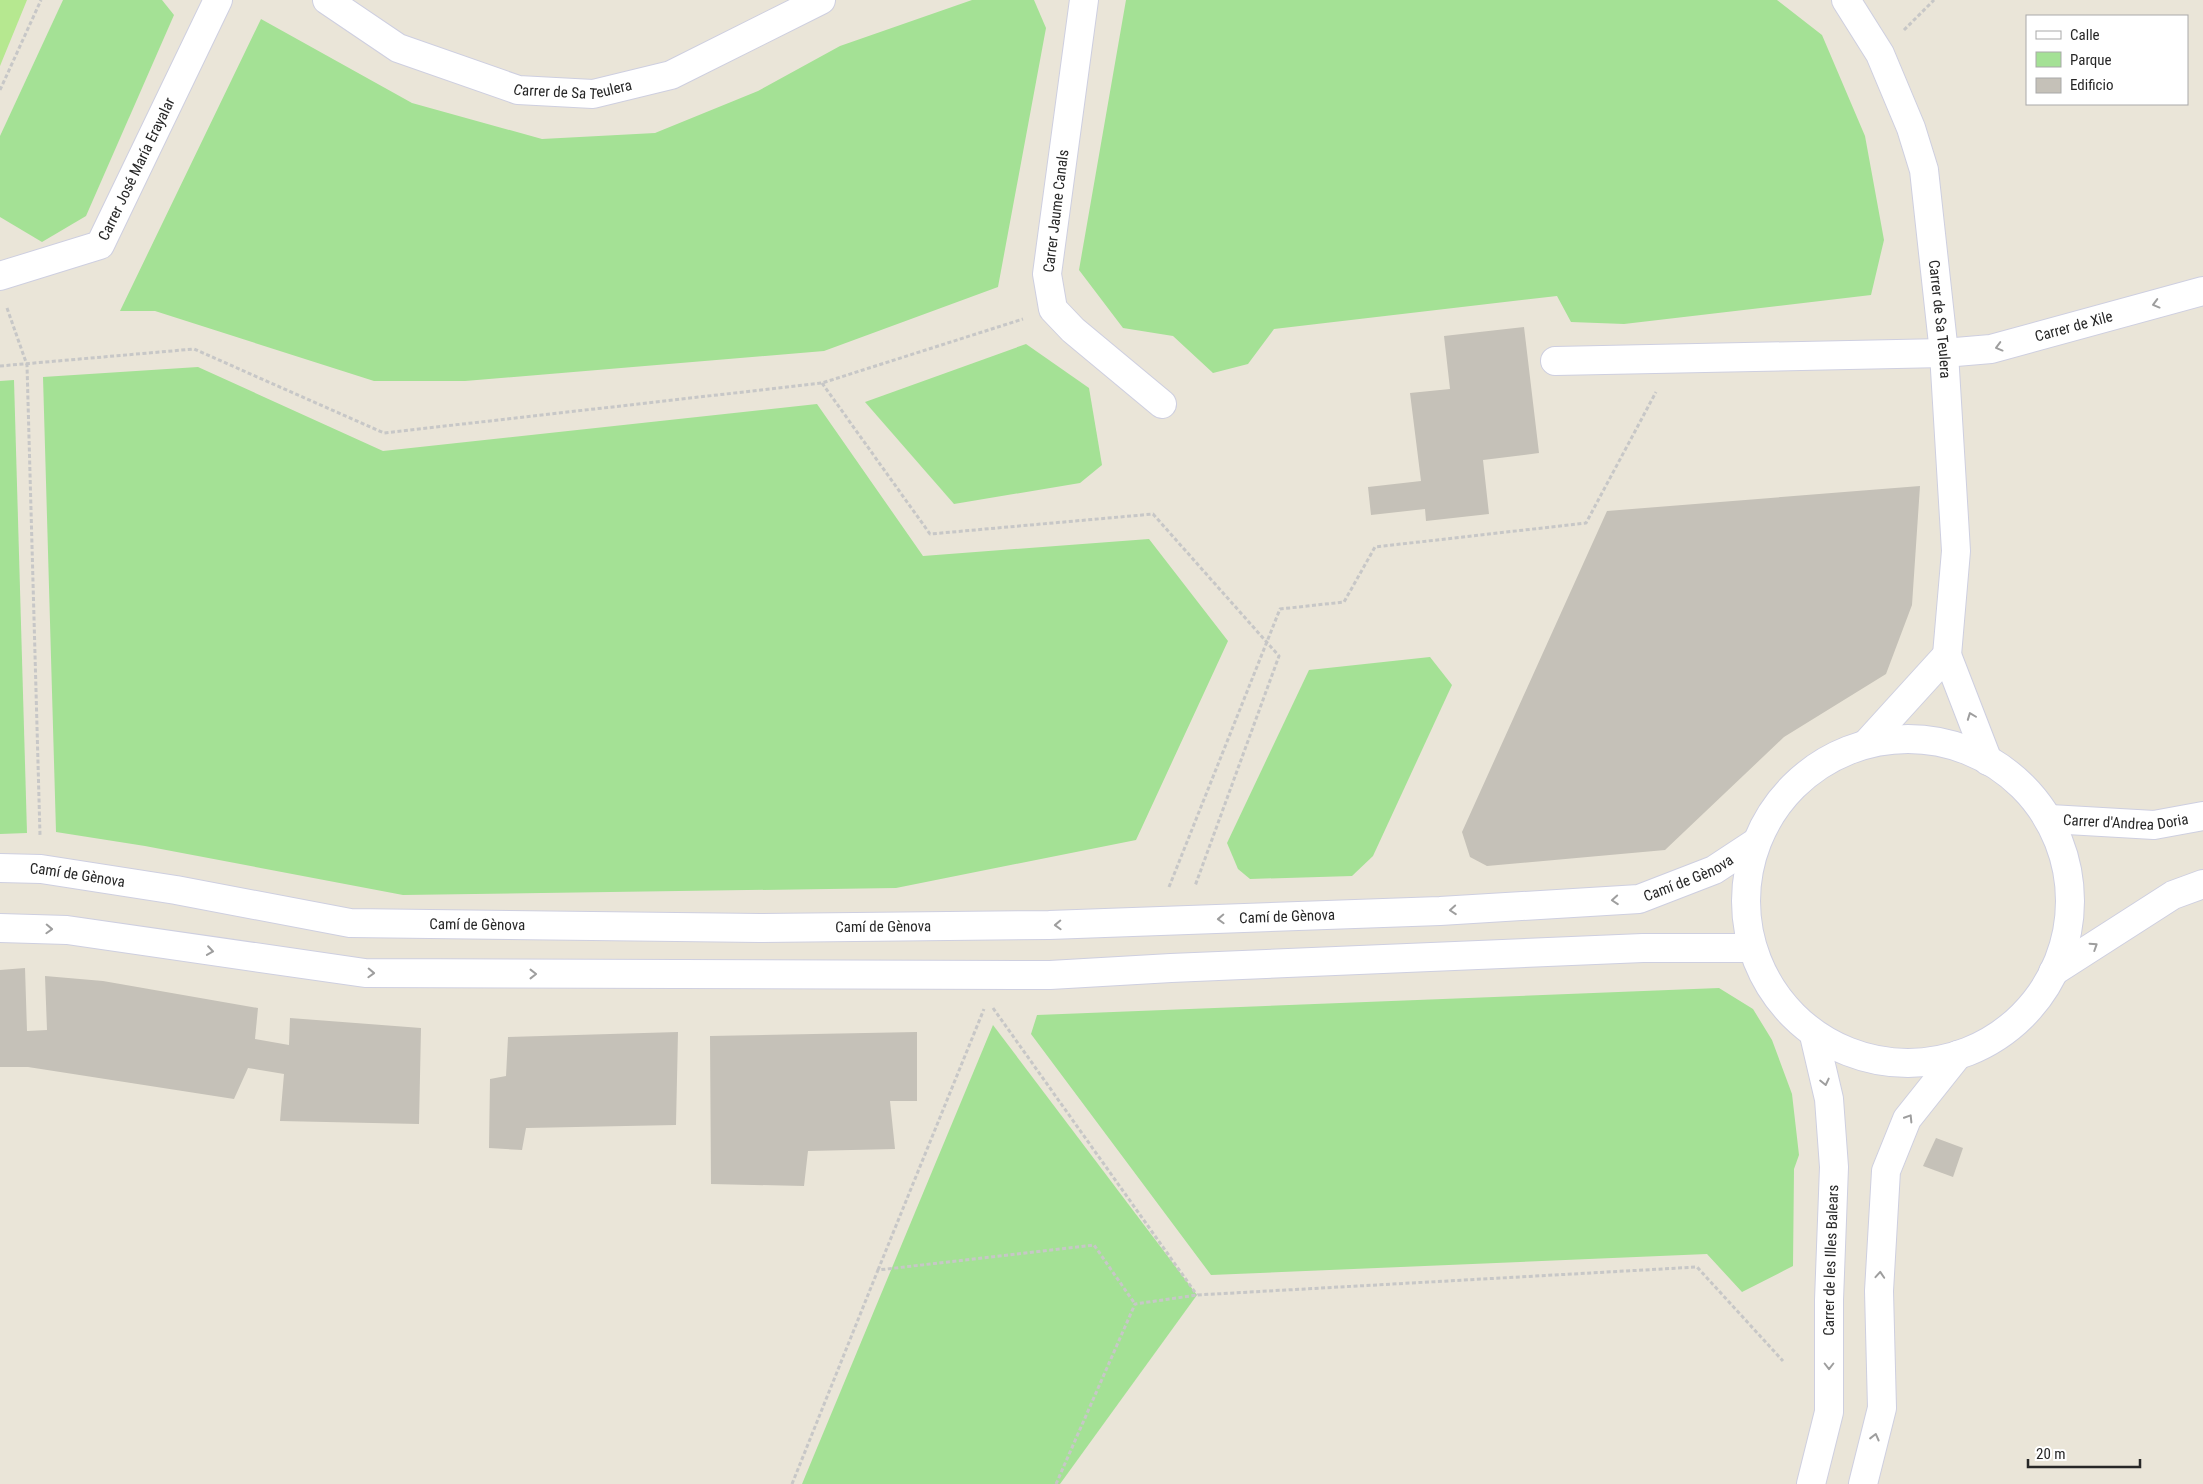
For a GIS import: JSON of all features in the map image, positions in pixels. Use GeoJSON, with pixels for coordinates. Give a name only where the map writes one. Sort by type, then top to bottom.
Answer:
{"type":"FeatureCollection","features":[{"type":"Feature","properties":{"kind":"street","name":"Carrer José María Erayalar"},"geometry":{"type":"LineString","coordinates":[[0,276],[100,245],[218,0]]}},
{"type":"Feature","properties":{"kind":"street","name":"Carrer de Sa Teulera"},"geometry":{"type":"LineString","coordinates":[[327,0],[398,48],[518,90],[593,94],[671,75],[821,0]]}},
{"type":"Feature","properties":{"kind":"street","name":"Carrer Jaume Canals"},"geometry":{"type":"LineString","coordinates":[[1053,309],[1047,274],[1084,0]]}},
{"type":"Feature","properties":{"kind":"street","name":"Carrer de Sa Teulera"},"geometry":{"type":"LineString","coordinates":[[1846,0],[1880,54],[1911,128],[1924,170],[1944,353],[1956,551],[1948,655],[1988,761]]}},
{"type":"Feature","properties":{"kind":"street","name":"Carrer de Xile"},"geometry":{"type":"LineString","coordinates":[[1555,361],[1944,353],[1991,349],[2203,291]]}},
{"type":"Feature","properties":{"kind":"street"},"geometry":{"type":"LineString","coordinates":[[1053,309],[1073,330],[1162,404]]}},
{"type":"Feature","properties":{"kind":"street"},"geometry":{"type":"LineString","coordinates":[[1866,743],[1948,655]]}},
{"type":"Feature","properties":{"kind":"street"},"geometry":{"type":"LineString","coordinates":[[1918,738],[1970,750],[1988,761],[2016,778],[2050,819],[2068,869],[2070,924],[2053,972],[2018,1021],[1991,1039],[1958,1055],[1918,1064],[1862,1058],[1814,1035],[1775,996],[1751,948],[1745,895],[1756,842],[1781,798],[1820,764],[1866,743],[1918,738]]}},
{"type":"Feature","properties":{"kind":"street","name":"Carrer d'Andrea Doria"},"geometry":{"type":"LineString","coordinates":[[2050,819],[2154,825],[2203,816]]}},
{"type":"Feature","properties":{"kind":"street","name":"Camí de Gènova"},"geometry":{"type":"LineString","coordinates":[[0,868],[41,869],[176,890],[350,923],[760,928],[1049,925],[1440,911],[1639,899],[1714,870],[1756,842]]}},
{"type":"Feature","properties":{"kind":"street"},"geometry":{"type":"LineString","coordinates":[[2053,972],[2173,896],[2203,884]]}},
{"type":"Feature","properties":{"kind":"street"},"geometry":{"type":"LineString","coordinates":[[0,928],[67,930],[375,974],[1050,975],[1643,948],[1751,948]]}},
{"type":"Feature","properties":{"kind":"street","name":"Carrer de les Illes Balears"},"geometry":{"type":"LineString","coordinates":[[1811,1484],[1829,1412],[1829,1300],[1834,1168],[1829,1099],[1814,1035]]}},
{"type":"Feature","properties":{"kind":"street"},"geometry":{"type":"LineString","coordinates":[[1864,1484],[1882,1408],[1879,1291],[1886,1172],[1907,1119],[1958,1055]]}},
{"type":"Feature","properties":{"kind":"path"},"geometry":{"type":"LineString","coordinates":[[0,90],[40,0]]}},
{"type":"Feature","properties":{"kind":"path"},"geometry":{"type":"LineString","coordinates":[[1880,54],[1934,0]]}},
{"type":"Feature","properties":{"kind":"path"},"geometry":{"type":"LineString","coordinates":[[6,304],[27,364],[41,869]]}},
{"type":"Feature","properties":{"kind":"path"},"geometry":{"type":"LineString","coordinates":[[0,366],[194,349],[384,433],[822,383],[1053,309]]}},
{"type":"Feature","properties":{"kind":"path"},"geometry":{"type":"LineString","coordinates":[[822,383],[930,534],[1153,514],[1279,656],[1182,920]]}},
{"type":"Feature","properties":{"kind":"path"},"geometry":{"type":"LineString","coordinates":[[1168,888],[1280,609],[1344,602],[1375,547],[1586,523],[1659,385]]}},
{"type":"Feature","properties":{"kind":"path"},"geometry":{"type":"LineString","coordinates":[[988,1000],[1197,1295]]}},
{"type":"Feature","properties":{"kind":"path"},"geometry":{"type":"LineString","coordinates":[[792,1484],[984,1008]]}},
{"type":"Feature","properties":{"kind":"path"},"geometry":{"type":"LineString","coordinates":[[878,1270],[1094,1245],[1135,1304]]}},
{"type":"Feature","properties":{"kind":"path"},"geometry":{"type":"LineString","coordinates":[[1135,1304],[1197,1295],[1696,1267],[1784,1361]]}},
{"type":"Feature","properties":{"kind":"path"},"geometry":{"type":"LineString","coordinates":[[1056,1484],[1135,1304]]}},
{"type":"Feature","properties":{"kind":"green space"},"geometry":{"type":"Polygon","coordinates":[[[0,0],[27,0],[0,66],[0,0]]]}},
{"type":"Feature","properties":{"kind":"green space"},"geometry":{"type":"Polygon","coordinates":[[[63,0],[162,0],[174,15],[86,216],[42,242],[0,217],[0,136],[63,0]]]}},
{"type":"Feature","properties":{"kind":"green space"},"geometry":{"type":"Polygon","coordinates":[[[972,0],[1034,0],[1046,28],[998,287],[824,351],[465,381],[374,381],[155,311],[120,311],[261,19],[412,103],[542,139],[655,133],[758,91],[840,46],[972,0]]]}},
{"type":"Feature","properties":{"kind":"green space"},"geometry":{"type":"Polygon","coordinates":[[[1126,0],[1777,0],[1822,35],[1865,136],[1884,240],[1871,295],[1624,324],[1571,322],[1557,296],[1274,329],[1248,364],[1213,373],[1173,336],[1123,328],[1079,270],[1126,0]]]}},
{"type":"Feature","properties":{"kind":"green space"},"geometry":{"type":"Polygon","coordinates":[[[1026,344],[1089,388],[1102,465],[1080,483],[954,504],[865,402],[1026,344]]]}},
{"type":"Feature","properties":{"kind":"green space"},"geometry":{"type":"Polygon","coordinates":[[[198,367],[383,451],[817,404],[923,556],[1149,539],[1228,641],[1136,840],[896,888],[403,895],[145,846],[56,832],[43,377],[198,367]]]}},
{"type":"Feature","properties":{"kind":"green space"},"geometry":{"type":"Polygon","coordinates":[[[14,380],[27,833],[0,834],[0,381],[14,380]]]}},
{"type":"Feature","properties":{"kind":"green space"},"geometry":{"type":"Polygon","coordinates":[[[1430,657],[1452,685],[1373,856],[1352,876],[1250,879],[1238,869],[1227,843],[1309,670],[1430,657]]]}},
{"type":"Feature","properties":{"kind":"green space"},"geometry":{"type":"Polygon","coordinates":[[[1719,988],[1753,1009],[1772,1040],[1792,1094],[1799,1155],[1794,1169],[1793,1266],[1742,1292],[1707,1254],[1211,1275],[1031,1034],[1037,1015],[1719,988]]]}},
{"type":"Feature","properties":{"kind":"green space"},"geometry":{"type":"Polygon","coordinates":[[[993,1025],[1197,1295],[1060,1484],[802,1484],[993,1025]]]}},
{"type":"Feature","properties":{"kind":"building"},"geometry":{"type":"Polygon","coordinates":[[[1524,327],[1539,453],[1483,460],[1489,514],[1426,521],[1425,509],[1371,515],[1368,487],[1421,481],[1410,393],[1450,389],[1444,336],[1524,327]]]}},
{"type":"Feature","properties":{"kind":"building"},"geometry":{"type":"Polygon","coordinates":[[[1920,486],[1912,605],[1886,674],[1784,737],[1665,850],[1487,866],[1470,857],[1462,832],[1607,511],[1920,486]]]}},
{"type":"Feature","properties":{"kind":"building"},"geometry":{"type":"Polygon","coordinates":[[[25,968],[27,1031],[47,1030],[45,976],[103,981],[258,1008],[255,1039],[289,1045],[290,1018],[421,1028],[419,1124],[280,1121],[284,1074],[248,1068],[234,1099],[28,1067],[0,1067],[0,970],[25,968]]]}},
{"type":"Feature","properties":{"kind":"building"},"geometry":{"type":"Polygon","coordinates":[[[678,1032],[676,1125],[526,1128],[522,1150],[489,1148],[490,1079],[506,1076],[508,1037],[678,1032]]]}},
{"type":"Feature","properties":{"kind":"building"},"geometry":{"type":"Polygon","coordinates":[[[917,1032],[917,1101],[890,1101],[895,1149],[808,1151],[804,1186],[711,1184],[710,1036],[917,1032]]]}},
{"type":"Feature","properties":{"kind":"building"},"geometry":{"type":"Polygon","coordinates":[[[1936,1138],[1963,1148],[1953,1177],[1923,1166],[1936,1138]]]}}]}
